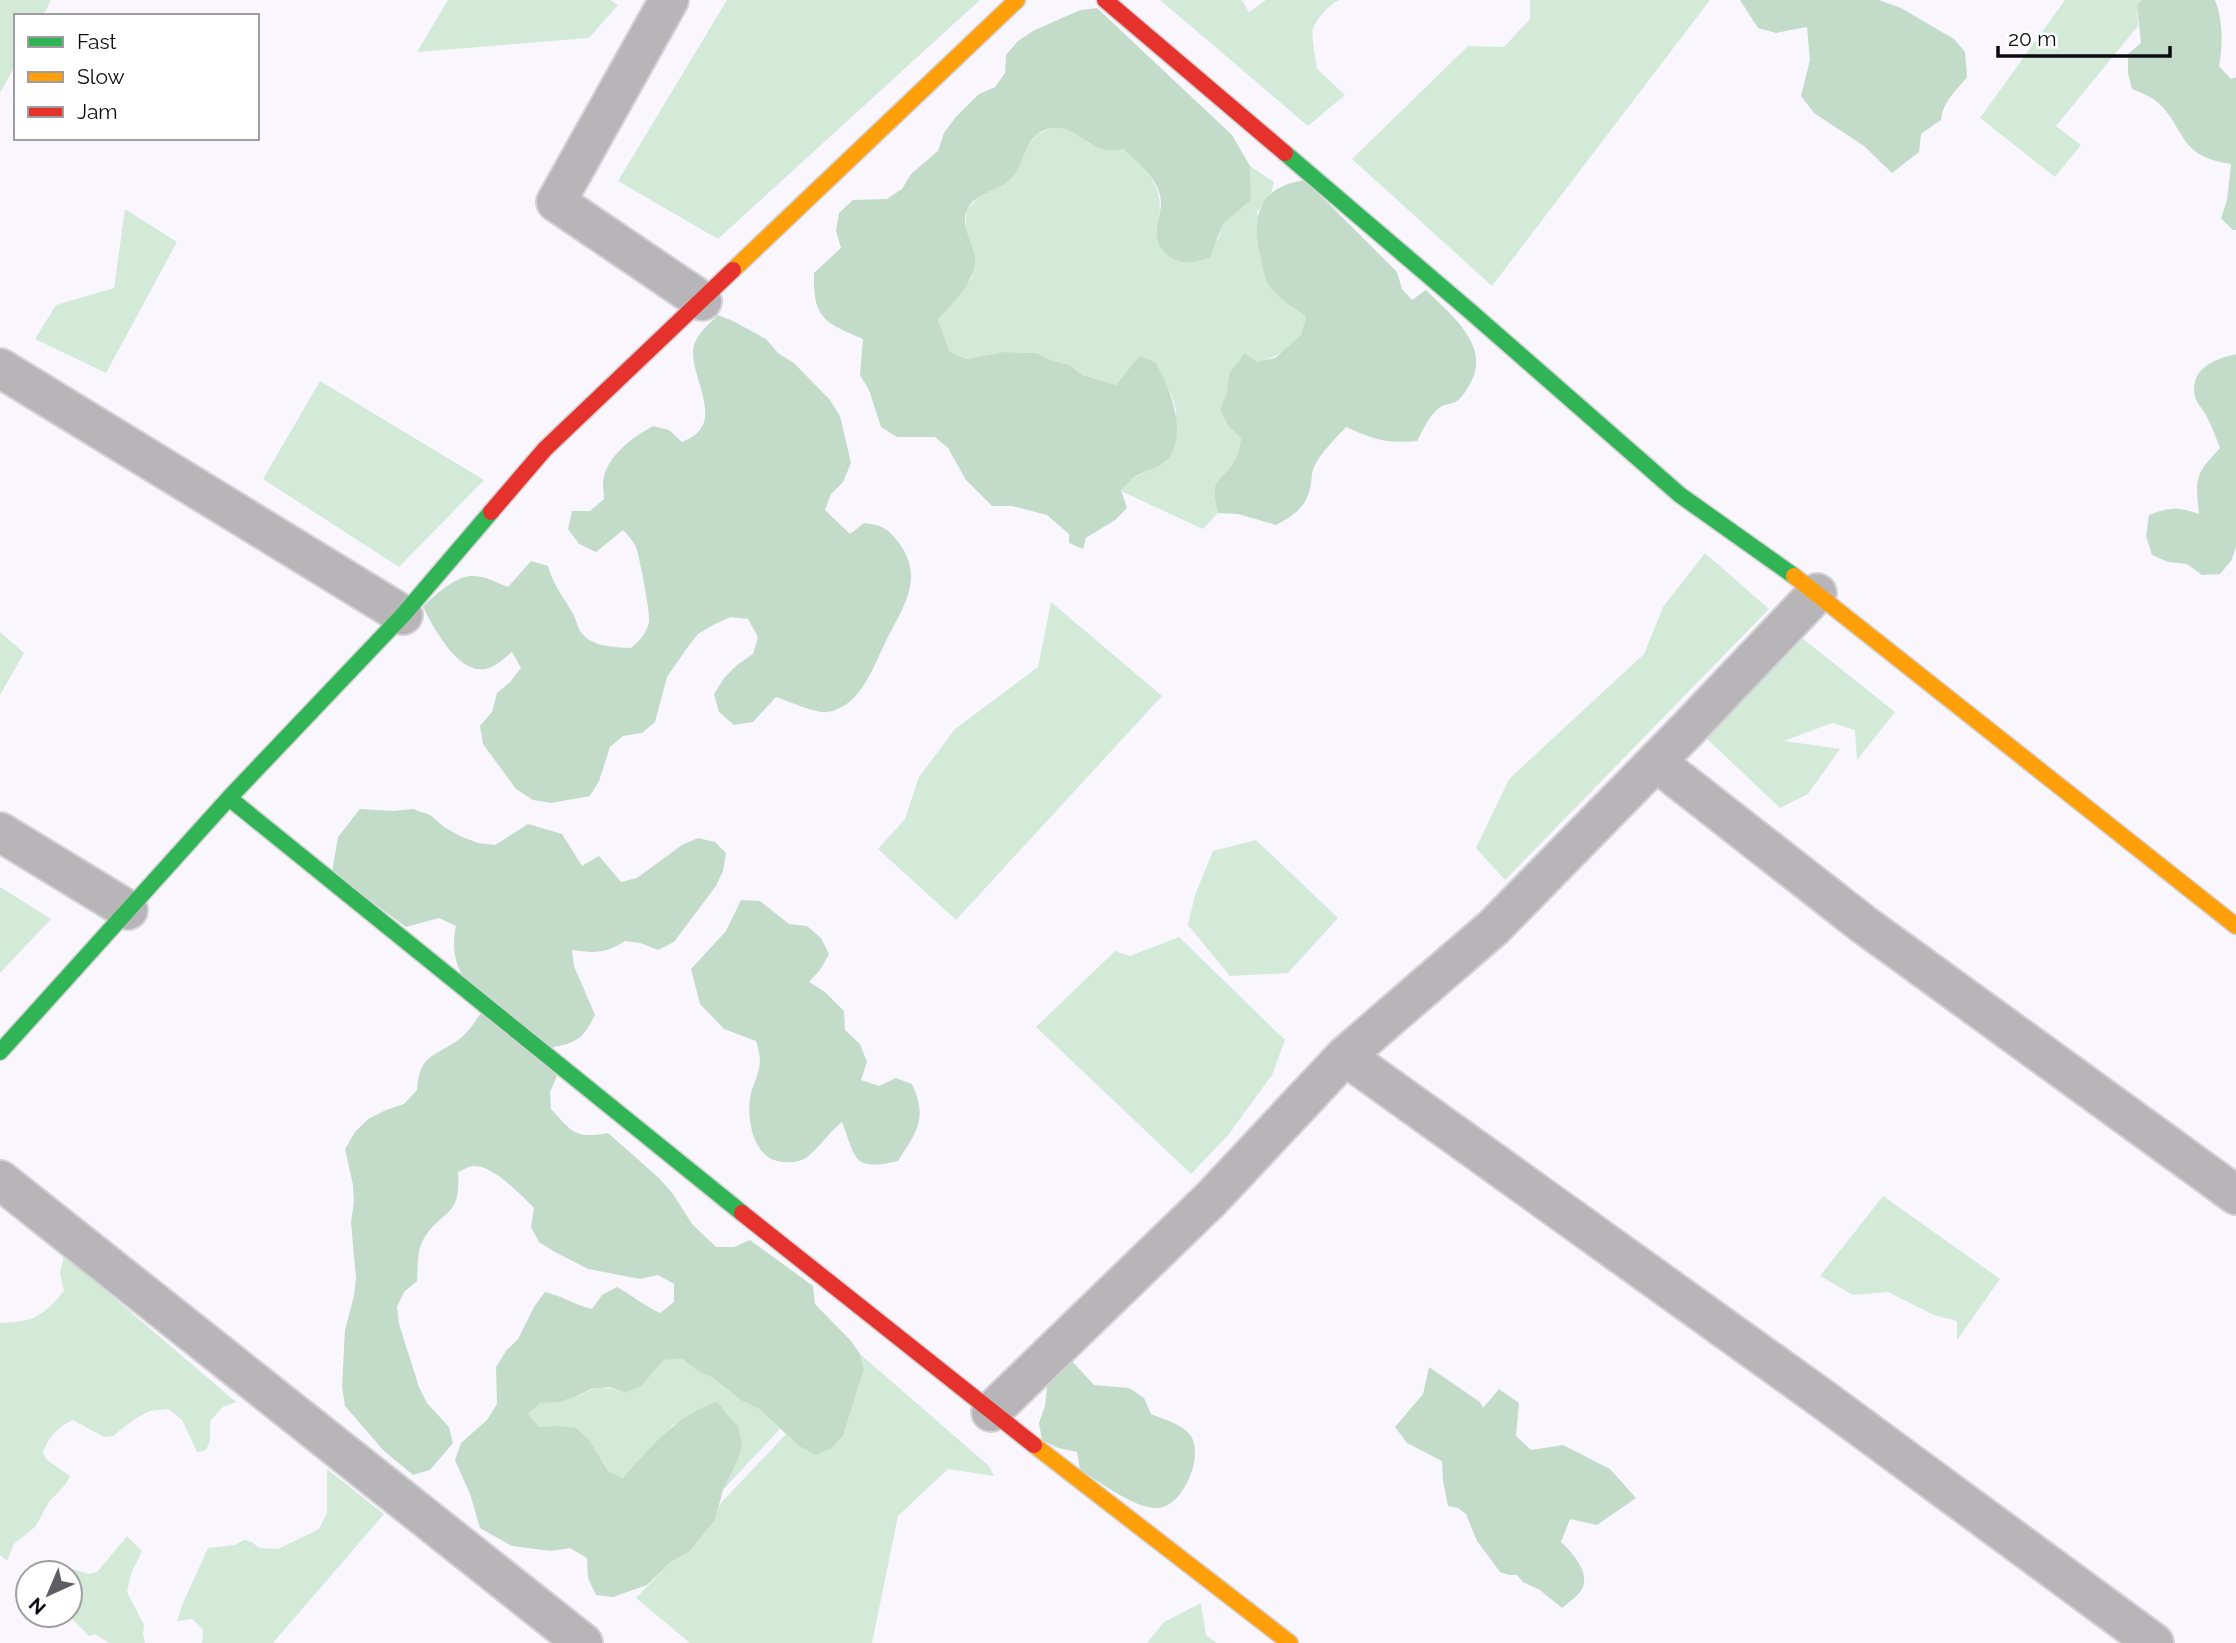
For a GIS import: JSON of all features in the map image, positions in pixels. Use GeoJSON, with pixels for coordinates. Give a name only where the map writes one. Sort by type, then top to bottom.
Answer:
{"type":"FeatureCollection","features":[{"type":"Feature","properties":{"kind":"street"},"geometry":{"type":"LineString","coordinates":[[668,0],[556,202],[702,301]]}},
{"type":"Feature","properties":{"kind":"street"},"geometry":{"type":"LineString","coordinates":[[0,1052],[229,798],[403,615],[545,449],[1017,0]]}},
{"type":"Feature","properties":{"kind":"street"},"geometry":{"type":"LineString","coordinates":[[1105,0],[1461,303],[1680,495],[1817,593],[2236,926]]}},
{"type":"Feature","properties":{"kind":"street"},"geometry":{"type":"LineString","coordinates":[[0,368],[403,615]]}},
{"type":"Feature","properties":{"kind":"street"},"geometry":{"type":"LineString","coordinates":[[991,1412],[1212,1198],[1345,1056],[1494,927],[1657,762],[1817,593]]}},
{"type":"Feature","properties":{"kind":"street"},"geometry":{"type":"LineString","coordinates":[[1657,762],[1863,924],[2236,1195]]}},
{"type":"Feature","properties":{"kind":"street"},"geometry":{"type":"LineString","coordinates":[[229,798],[824,1279],[1290,1643]]}},
{"type":"Feature","properties":{"kind":"street"},"geometry":{"type":"LineString","coordinates":[[0,832],[128,910]]}},
{"type":"Feature","properties":{"kind":"street"},"geometry":{"type":"LineString","coordinates":[[1345,1056],[1820,1397],[2154,1643]]}},
{"type":"Feature","properties":{"kind":"street"},"geometry":{"type":"LineString","coordinates":[[0,1180],[583,1643]]}},
{"type":"Feature","properties":{"kind":"green space"},"geometry":{"type":"Polygon","coordinates":[[[0,0],[51,0],[44,14],[14,14],[14,68],[0,93],[0,0]]]}},
{"type":"Feature","properties":{"kind":"green space"},"geometry":{"type":"Polygon","coordinates":[[[448,0],[610,0],[618,5],[589,38],[417,52],[448,0]]]}},
{"type":"Feature","properties":{"kind":"green space"},"geometry":{"type":"Polygon","coordinates":[[[727,0],[980,0],[718,239],[618,181],[727,0]]]}},
{"type":"Feature","properties":{"kind":"green space"},"geometry":{"type":"Polygon","coordinates":[[[1160,0],[1242,0],[1249,12],[1266,0],[1339,0],[1317,21],[1313,38],[1317,69],[1345,95],[1308,126],[1160,0]]]}},
{"type":"Feature","properties":{"kind":"green space"},"geometry":{"type":"Polygon","coordinates":[[[1530,0],[1710,0],[1492,286],[1352,159],[1468,46],[1504,47],[1530,19],[1530,0]]]}},
{"type":"Feature","properties":{"kind":"green space"},"geometry":{"type":"Polygon","coordinates":[[[1740,0],[1879,0],[1901,8],[1954,39],[1965,52],[1967,77],[1947,101],[1941,120],[1921,134],[1919,152],[1892,173],[1864,146],[1814,113],[1801,96],[1810,60],[1807,27],[1776,33],[1758,28],[1740,0]]]}},
{"type":"Feature","properties":{"kind":"green space"},"geometry":{"type":"Polygon","coordinates":[[[2065,0],[2142,0],[2137,5],[2138,26],[2056,126],[2081,145],[2055,177],[1980,118],[2065,0]]]}},
{"type":"Feature","properties":{"kind":"green space"},"geometry":{"type":"Polygon","coordinates":[[[2142,0],[2215,0],[2222,33],[2219,66],[2231,79],[2236,77],[2236,230],[2221,218],[2227,200],[2231,164],[2207,158],[2193,150],[2162,106],[2132,89],[2128,73],[2128,54],[2141,43],[2137,5],[2142,0]]]}},
{"type":"Feature","properties":{"kind":"green space"},"geometry":{"type":"Polygon","coordinates":[[[1097,8],[1232,135],[1250,166],[1251,200],[1223,224],[1210,257],[1194,262],[1179,261],[1166,254],[1159,243],[1157,227],[1161,200],[1158,188],[1145,170],[1123,149],[1100,148],[1067,130],[1053,128],[1043,130],[1030,142],[1011,179],[975,200],[967,210],[965,223],[975,256],[974,270],[961,293],[938,320],[950,352],[966,359],[1003,352],[1037,353],[1070,365],[1082,375],[1116,385],[1139,356],[1155,362],[1171,397],[1177,437],[1167,460],[1133,478],[1121,490],[1127,508],[1115,520],[1086,538],[1083,549],[1069,543],[1069,534],[1047,515],[1012,506],[992,506],[966,480],[948,448],[935,437],[897,437],[881,427],[869,390],[860,375],[863,339],[830,323],[824,317],[816,300],[814,273],[841,248],[836,231],[839,213],[853,200],[887,199],[902,189],[911,174],[938,151],[944,133],[955,118],[979,94],[995,87],[1005,73],[1006,55],[1018,41],[1064,17],[1081,10],[1097,8]]]}},
{"type":"Feature","properties":{"kind":"green space"},"geometry":{"type":"Polygon","coordinates":[[[1054,127],[1073,131],[1088,143],[1105,150],[1123,149],[1142,167],[1158,193],[1160,204],[1156,229],[1218,240],[1223,224],[1251,200],[1250,166],[1274,182],[1271,193],[1257,212],[1278,294],[1306,317],[1302,333],[1289,347],[1270,358],[1229,374],[1227,392],[1220,409],[1228,426],[1241,438],[1237,456],[1218,480],[1214,491],[1218,513],[1203,529],[1121,491],[1133,478],[1166,462],[1175,444],[1176,410],[1171,393],[1139,356],[1116,385],[1082,375],[1070,365],[1037,353],[1003,352],[966,359],[950,352],[938,320],[972,278],[975,260],[965,227],[967,209],[979,197],[1012,179],[1027,147],[1037,134],[1054,127]]]}},
{"type":"Feature","properties":{"kind":"green space"},"geometry":{"type":"Polygon","coordinates":[[[1305,180],[1397,272],[1402,289],[1412,300],[1426,290],[1457,321],[1472,344],[1476,357],[1475,370],[1463,396],[1434,413],[1417,441],[1380,440],[1346,427],[1317,461],[1308,496],[1302,506],[1276,525],[1238,514],[1218,513],[1214,491],[1218,480],[1237,456],[1241,438],[1228,426],[1220,409],[1227,392],[1229,374],[1245,353],[1257,362],[1275,358],[1301,335],[1306,317],[1278,296],[1266,280],[1257,226],[1259,214],[1269,195],[1290,183],[1305,180]]]}},
{"type":"Feature","properties":{"kind":"green space"},"geometry":{"type":"Polygon","coordinates":[[[125,209],[177,242],[106,373],[35,339],[56,305],[114,288],[125,209]]]}},
{"type":"Feature","properties":{"kind":"green space"},"geometry":{"type":"Polygon","coordinates":[[[718,315],[766,339],[830,400],[840,416],[851,463],[843,482],[831,494],[825,510],[850,534],[864,523],[888,531],[907,556],[911,580],[909,592],[871,674],[857,694],[839,709],[822,712],[776,697],[753,722],[734,725],[719,712],[714,694],[724,678],[753,654],[758,637],[748,619],[731,617],[698,634],[667,677],[655,722],[642,733],[623,736],[610,747],[599,781],[590,796],[551,803],[533,800],[516,789],[483,744],[480,726],[492,712],[497,693],[521,668],[512,652],[489,668],[475,669],[465,664],[448,647],[423,607],[445,588],[464,577],[489,579],[508,587],[531,561],[548,566],[556,587],[585,636],[596,643],[631,648],[642,636],[649,622],[636,547],[623,530],[596,552],[579,544],[568,529],[572,511],[590,511],[604,499],[603,479],[611,460],[638,435],[653,426],[669,430],[682,442],[695,435],[703,425],[705,403],[695,367],[694,345],[718,315]]]}},
{"type":"Feature","properties":{"kind":"green space"},"geometry":{"type":"Polygon","coordinates":[[[2236,354],[2236,547],[2231,561],[2220,574],[2202,575],[2187,564],[2168,562],[2152,555],[2146,536],[2149,515],[2174,509],[2199,514],[2199,477],[2220,448],[2207,417],[2197,402],[2194,387],[2196,379],[2205,367],[2236,354]]]}},
{"type":"Feature","properties":{"kind":"green space"},"geometry":{"type":"Polygon","coordinates":[[[320,381],[484,480],[399,567],[263,479],[320,381]]]}},
{"type":"Feature","properties":{"kind":"green space"},"geometry":{"type":"Polygon","coordinates":[[[1705,553],[1769,609],[1505,880],[1476,848],[1509,779],[1644,654],[1663,607],[1705,553]]]}},
{"type":"Feature","properties":{"kind":"green space"},"geometry":{"type":"Polygon","coordinates":[[[1051,602],[1162,696],[956,920],[878,849],[905,819],[919,777],[955,729],[1038,667],[1051,602]]]}},
{"type":"Feature","properties":{"kind":"green space"},"geometry":{"type":"Polygon","coordinates":[[[0,632],[24,653],[0,695],[0,632]]]}},
{"type":"Feature","properties":{"kind":"green space"},"geometry":{"type":"Polygon","coordinates":[[[1802,638],[1895,712],[1857,760],[1855,730],[1832,723],[1784,741],[1840,749],[1808,794],[1780,808],[1705,737],[1802,638]]]}},
{"type":"Feature","properties":{"kind":"green space"},"geometry":{"type":"Polygon","coordinates":[[[360,809],[413,809],[430,815],[460,836],[478,843],[495,845],[528,824],[562,834],[582,866],[599,856],[621,882],[637,878],[682,845],[698,838],[715,842],[726,853],[723,871],[716,886],[674,942],[658,950],[625,941],[600,951],[572,950],[574,966],[595,1015],[579,1038],[553,1047],[557,1076],[550,1092],[551,1109],[575,1132],[588,1135],[608,1133],[659,1178],[692,1224],[716,1247],[734,1247],[750,1240],[813,1286],[815,1304],[851,1341],[860,1354],[864,1369],[843,1436],[832,1448],[816,1455],[799,1446],[759,1409],[742,1401],[713,1378],[682,1359],[664,1360],[641,1386],[626,1393],[609,1387],[591,1389],[559,1402],[540,1403],[528,1414],[539,1427],[576,1428],[590,1441],[608,1471],[623,1478],[665,1433],[703,1407],[717,1402],[738,1427],[742,1444],[738,1460],[723,1490],[715,1520],[689,1552],[672,1561],[647,1585],[613,1597],[596,1595],[588,1578],[587,1558],[570,1548],[551,1551],[512,1546],[480,1528],[470,1494],[455,1460],[461,1443],[487,1420],[497,1404],[496,1367],[518,1339],[545,1292],[592,1309],[602,1295],[617,1287],[660,1313],[674,1302],[674,1284],[658,1275],[640,1279],[588,1269],[555,1252],[539,1242],[531,1227],[534,1208],[522,1196],[490,1170],[468,1167],[458,1172],[458,1187],[453,1207],[435,1224],[422,1242],[418,1256],[417,1281],[404,1292],[397,1307],[399,1324],[419,1387],[427,1403],[449,1427],[453,1443],[430,1470],[413,1475],[383,1450],[345,1406],[342,1387],[345,1330],[356,1278],[351,1222],[353,1185],[345,1149],[355,1132],[368,1119],[404,1104],[417,1090],[421,1070],[428,1059],[461,1038],[483,1010],[464,980],[456,961],[456,926],[439,918],[406,927],[332,872],[338,837],[360,809]]]}},
{"type":"Feature","properties":{"kind":"green space"},"geometry":{"type":"Polygon","coordinates":[[[1256,840],[1338,918],[1288,973],[1230,976],[1188,925],[1195,895],[1213,851],[1256,840]]]}},
{"type":"Feature","properties":{"kind":"green space"},"geometry":{"type":"Polygon","coordinates":[[[0,887],[51,919],[0,973],[0,887]]]}},
{"type":"Feature","properties":{"kind":"green space"},"geometry":{"type":"Polygon","coordinates":[[[741,900],[760,901],[789,924],[807,926],[821,938],[829,954],[809,982],[825,992],[844,1011],[845,1030],[860,1044],[867,1062],[861,1080],[879,1086],[896,1078],[912,1084],[920,1116],[915,1133],[898,1161],[872,1165],[858,1159],[842,1122],[808,1156],[798,1161],[777,1161],[762,1152],[757,1144],[753,1136],[749,1107],[760,1062],[756,1041],[724,1029],[700,1004],[691,969],[726,931],[741,900]]]}},
{"type":"Feature","properties":{"kind":"green space"},"geometry":{"type":"Polygon","coordinates":[[[1179,937],[1285,1040],[1272,1075],[1229,1134],[1191,1174],[1036,1027],[1115,951],[1130,956],[1179,937]]]}},
{"type":"Feature","properties":{"kind":"green space"},"geometry":{"type":"Polygon","coordinates":[[[1883,1196],[2000,1279],[1957,1340],[1957,1321],[1934,1315],[1888,1292],[1853,1295],[1820,1276],[1883,1196]]]}},
{"type":"Feature","properties":{"kind":"green space"},"geometry":{"type":"Polygon","coordinates":[[[64,1255],[236,1402],[223,1407],[210,1421],[210,1441],[206,1450],[197,1452],[182,1420],[168,1409],[150,1411],[113,1436],[104,1437],[73,1420],[63,1425],[51,1438],[43,1453],[47,1460],[70,1476],[49,1502],[35,1527],[14,1544],[7,1561],[0,1555],[0,1323],[30,1319],[57,1300],[64,1291],[60,1273],[64,1255]]]}},
{"type":"Feature","properties":{"kind":"green space"},"geometry":{"type":"Polygon","coordinates":[[[860,1354],[989,1466],[994,1476],[948,1469],[898,1516],[872,1643],[690,1643],[636,1598],[672,1561],[689,1552],[715,1520],[720,1504],[786,1434],[799,1446],[832,1448],[843,1436],[864,1369],[860,1354]]]}},
{"type":"Feature","properties":{"kind":"green space"},"geometry":{"type":"Polygon","coordinates":[[[682,1359],[713,1378],[742,1401],[759,1409],[780,1429],[723,1490],[738,1460],[687,1417],[672,1426],[623,1478],[608,1471],[590,1441],[557,1426],[539,1427],[527,1415],[542,1402],[562,1401],[598,1388],[626,1393],[641,1385],[664,1360],[682,1359]]]}},
{"type":"Feature","properties":{"kind":"green space"},"geometry":{"type":"Polygon","coordinates":[[[1071,1360],[1094,1385],[1129,1388],[1144,1398],[1151,1414],[1174,1423],[1189,1433],[1195,1447],[1192,1469],[1182,1491],[1167,1506],[1149,1507],[1128,1500],[1080,1470],[1077,1452],[1058,1448],[1042,1440],[1039,1423],[1045,1406],[1047,1387],[1056,1369],[1071,1360]]]}},
{"type":"Feature","properties":{"kind":"green space"},"geometry":{"type":"Polygon","coordinates":[[[1429,1367],[1480,1402],[1483,1408],[1499,1389],[1519,1403],[1516,1436],[1531,1450],[1563,1445],[1610,1469],[1636,1498],[1597,1525],[1570,1519],[1561,1542],[1582,1568],[1584,1581],[1579,1593],[1562,1608],[1517,1575],[1500,1572],[1477,1541],[1466,1514],[1458,1508],[1448,1506],[1442,1461],[1407,1443],[1395,1427],[1423,1394],[1429,1367]]]}},
{"type":"Feature","properties":{"kind":"green space"},"geometry":{"type":"Polygon","coordinates":[[[327,1469],[384,1514],[273,1643],[202,1643],[203,1630],[192,1619],[177,1621],[208,1548],[235,1545],[244,1540],[259,1548],[278,1549],[319,1529],[327,1513],[327,1469]]]}},
{"type":"Feature","properties":{"kind":"green space"},"geometry":{"type":"Polygon","coordinates":[[[127,1536],[142,1551],[131,1574],[127,1592],[144,1625],[145,1643],[109,1643],[95,1634],[89,1636],[82,1629],[84,1573],[97,1572],[127,1536]]]}},
{"type":"Feature","properties":{"kind":"green space"},"geometry":{"type":"Polygon","coordinates":[[[1201,1603],[1206,1635],[1217,1643],[1147,1643],[1164,1622],[1201,1603]]]}},
{"type":"Feature","properties":{"kind":"traffic: fast"},"geometry":{"type":"LineString","coordinates":[[1285,153],[1680,495],[1794,576]]}},
{"type":"Feature","properties":{"kind":"traffic: fast"},"geometry":{"type":"LineString","coordinates":[[0,1052],[229,798],[403,615],[491,512]]}},
{"type":"Feature","properties":{"kind":"traffic: fast"},"geometry":{"type":"LineString","coordinates":[[229,798],[742,1213]]}},
{"type":"Feature","properties":{"kind":"traffic: slow"},"geometry":{"type":"LineString","coordinates":[[733,270],[1017,0]]}},
{"type":"Feature","properties":{"kind":"traffic: slow"},"geometry":{"type":"LineString","coordinates":[[1794,576],[2236,926]]}},
{"type":"Feature","properties":{"kind":"traffic: slow"},"geometry":{"type":"LineString","coordinates":[[1034,1445],[1290,1643]]}},
{"type":"Feature","properties":{"kind":"traffic: jam"},"geometry":{"type":"LineString","coordinates":[[1105,0],[1285,153]]}},
{"type":"Feature","properties":{"kind":"traffic: jam"},"geometry":{"type":"LineString","coordinates":[[491,512],[545,449],[733,270]]}},
{"type":"Feature","properties":{"kind":"traffic: jam"},"geometry":{"type":"LineString","coordinates":[[742,1213],[1034,1445]]}}]}
